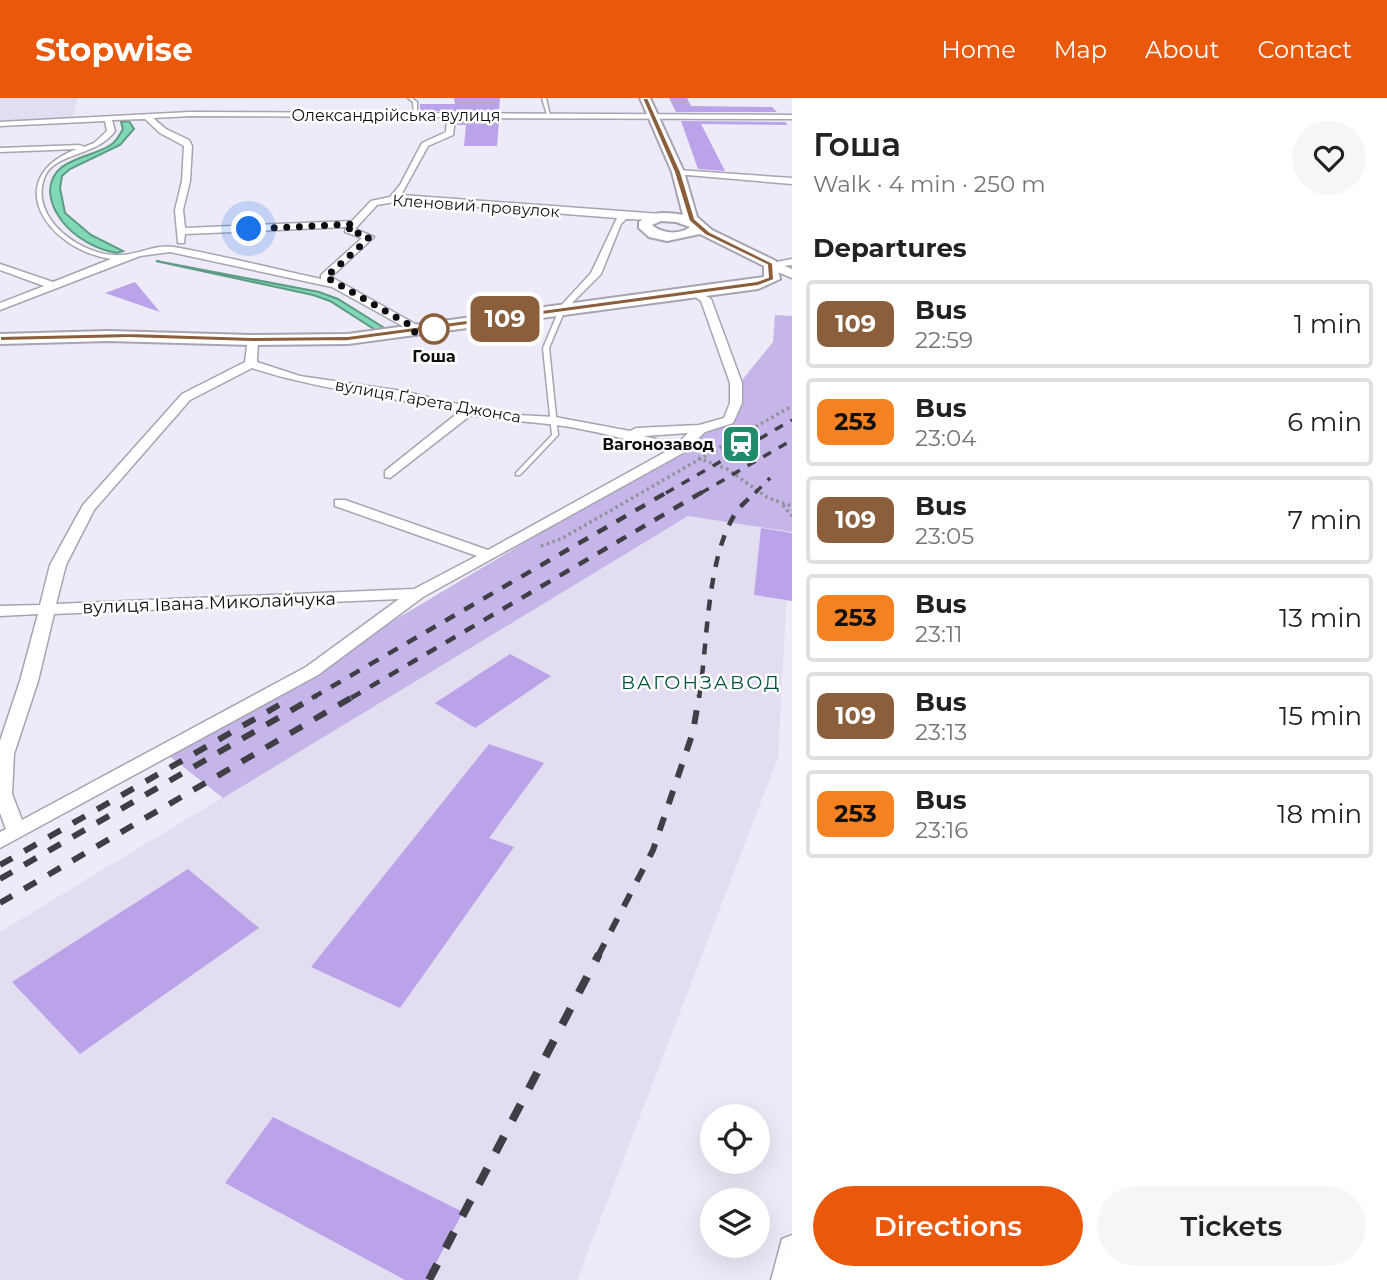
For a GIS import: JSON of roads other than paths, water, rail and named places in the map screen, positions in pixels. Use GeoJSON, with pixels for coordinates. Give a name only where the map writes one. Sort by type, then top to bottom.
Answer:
{"type":"FeatureCollection","features":[{"type":"Feature","properties":{"kind":"main road"},"geometry":{"type":"LineString","coordinates":[[645,98],[678,172],[693,228]]}},
{"type":"Feature","properties":{"kind":"main road"},"geometry":{"type":"LineString","coordinates":[[688,207],[680,214],[648,221],[644,228],[660,235],[693,228]]}},
{"type":"Feature","properties":{"kind":"main road"},"geometry":{"type":"LineString","coordinates":[[0,339],[145,336],[252,340],[348,339],[414,332],[767,282],[772,279],[771,264],[664,217]]}},
{"type":"Feature","properties":{"kind":"street","name":"Олександрійська вулиця"},"geometry":{"type":"LineString","coordinates":[[0,124],[190,110],[416,116],[792,117]]}},
{"type":"Feature","properties":{"kind":"street"},"geometry":{"type":"LineString","coordinates":[[163,131],[174,118],[190,110]]}},
{"type":"Feature","properties":{"kind":"street"},"geometry":{"type":"LineString","coordinates":[[145,115],[163,131],[186,142],[188,146],[186,181],[179,210],[182,240],[170,249]]}},
{"type":"Feature","properties":{"kind":"street"},"geometry":{"type":"LineString","coordinates":[[394,198],[404,186],[425,145],[450,133],[451,116]]}},
{"type":"Feature","properties":{"kind":"street"},"geometry":{"type":"LineString","coordinates":[[108,117],[111,126],[109,135],[46,168],[40,178],[36,207],[45,222],[64,238],[92,252],[121,258]]}},
{"type":"Feature","properties":{"kind":"street"},"geometry":{"type":"LineString","coordinates":[[0,150],[90,147]]}},
{"type":"Feature","properties":{"kind":"street"},"geometry":{"type":"LineString","coordinates":[[678,172],[792,181]]}},
{"type":"Feature","properties":{"kind":"street","name":"Кленовий провулок"},"geometry":{"type":"LineString","coordinates":[[355,224],[374,203],[394,198],[664,217]]}},
{"type":"Feature","properties":{"kind":"street"},"geometry":{"type":"LineString","coordinates":[[562,310],[596,274],[617,223],[624,216]]}},
{"type":"Feature","properties":{"kind":"street"},"geometry":{"type":"LineString","coordinates":[[181,232],[355,224]]}},
{"type":"Feature","properties":{"kind":"street"},"geometry":{"type":"LineString","coordinates":[[355,224],[348,230],[369,237],[326,277],[335,285],[413,327],[414,332]]}},
{"type":"Feature","properties":{"kind":"street"},"geometry":{"type":"LineString","coordinates":[[0,307],[121,258],[170,249],[335,285]]}},
{"type":"Feature","properties":{"kind":"street"},"geometry":{"type":"LineString","coordinates":[[771,264],[792,262]]}},
{"type":"Feature","properties":{"kind":"street"},"geometry":{"type":"LineString","coordinates":[[771,264],[792,274]]}},
{"type":"Feature","properties":{"kind":"street"},"geometry":{"type":"LineString","coordinates":[[0,267],[51,285]]}},
{"type":"Feature","properties":{"kind":"street"},"geometry":{"type":"LineString","coordinates":[[622,433],[699,429],[729,420],[736,403],[736,383],[706,299],[694,292]]}},
{"type":"Feature","properties":{"kind":"street"},"geometry":{"type":"LineString","coordinates":[[17,831],[2,794],[5,754],[29,681],[58,565],[88,508],[186,397],[251,364],[252,340]]}},
{"type":"Feature","properties":{"kind":"street","name":"вулиця Ґарета Джонса"},"geometry":{"type":"LineString","coordinates":[[251,364],[298,379],[402,395],[501,418],[555,421],[622,433],[678,450]]}},
{"type":"Feature","properties":{"kind":"street"},"geometry":{"type":"LineString","coordinates":[[390,474],[469,410]]}},
{"type":"Feature","properties":{"kind":"street"},"geometry":{"type":"LineString","coordinates":[[0,841],[312,671],[417,594],[678,450],[699,429]]}},
{"type":"Feature","properties":{"kind":"street"},"geometry":{"type":"LineString","coordinates":[[340,503],[490,556]]}},
{"type":"Feature","properties":{"kind":"street","name":"вулиця Івана Миколайчука"},"geometry":{"type":"LineString","coordinates":[[0,611],[417,594]]}},
{"type":"Feature","properties":{"kind":"street"},"geometry":{"type":"LineString","coordinates":[[785,1280],[792,1248]]}},
{"type":"Feature","properties":{"kind":"lane"},"geometry":{"type":"LineString","coordinates":[[410,98],[415,102],[416,116]]}},
{"type":"Feature","properties":{"kind":"lane"},"geometry":{"type":"LineString","coordinates":[[544,98],[549,115]]}},
{"type":"Feature","properties":{"kind":"lane"},"geometry":{"type":"LineString","coordinates":[[518,474],[555,435],[546,348],[562,310]]}},
{"type":"Feature","properties":{"kind":"railway"},"geometry":{"type":"LineString","coordinates":[[666,493],[792,420]]}},
{"type":"Feature","properties":{"kind":"railway"},"geometry":{"type":"LineString","coordinates":[[701,493],[792,440]]}},
{"type":"Feature","properties":{"kind":"railway"},"geometry":{"type":"LineString","coordinates":[[757,491],[770,478]]}},
{"type":"Feature","properties":{"kind":"railway"},"geometry":{"type":"LineString","coordinates":[[312,698],[669,491]]}},
{"type":"Feature","properties":{"kind":"railway"},"geometry":{"type":"LineString","coordinates":[[351,698],[704,491]]}},
{"type":"Feature","properties":{"kind":"railway"},"geometry":{"type":"LineString","coordinates":[[699,698],[710,601],[719,552],[737,511],[757,491]]}},
{"type":"Feature","properties":{"kind":"railway"},"geometry":{"type":"LineString","coordinates":[[0,879],[316,696]]}},
{"type":"Feature","properties":{"kind":"railway"},"geometry":{"type":"LineString","coordinates":[[0,903],[354,696]]}},
{"type":"Feature","properties":{"kind":"railway"},"geometry":{"type":"LineString","coordinates":[[598,956],[653,850],[693,732],[699,696]]}},
{"type":"Feature","properties":{"kind":"railway"},"geometry":{"type":"LineString","coordinates":[[0,865],[279,705]]}},
{"type":"Feature","properties":{"kind":"railway"},"geometry":{"type":"LineString","coordinates":[[429,1280],[599,954]]}},
{"type":"Feature","properties":{"kind":"place","name":"Гоша"},"geometry":{"type":"Point","coordinates":[434,329]}},
{"type":"Feature","properties":{"kind":"place","name":"Вагонозавод"},"geometry":{"type":"Point","coordinates":[741,444]}},
{"type":"Feature","properties":{"kind":"district","name":"ВАГОНЗАВОД"},"geometry":{"type":"Point","coordinates":[701,682]}}]}
